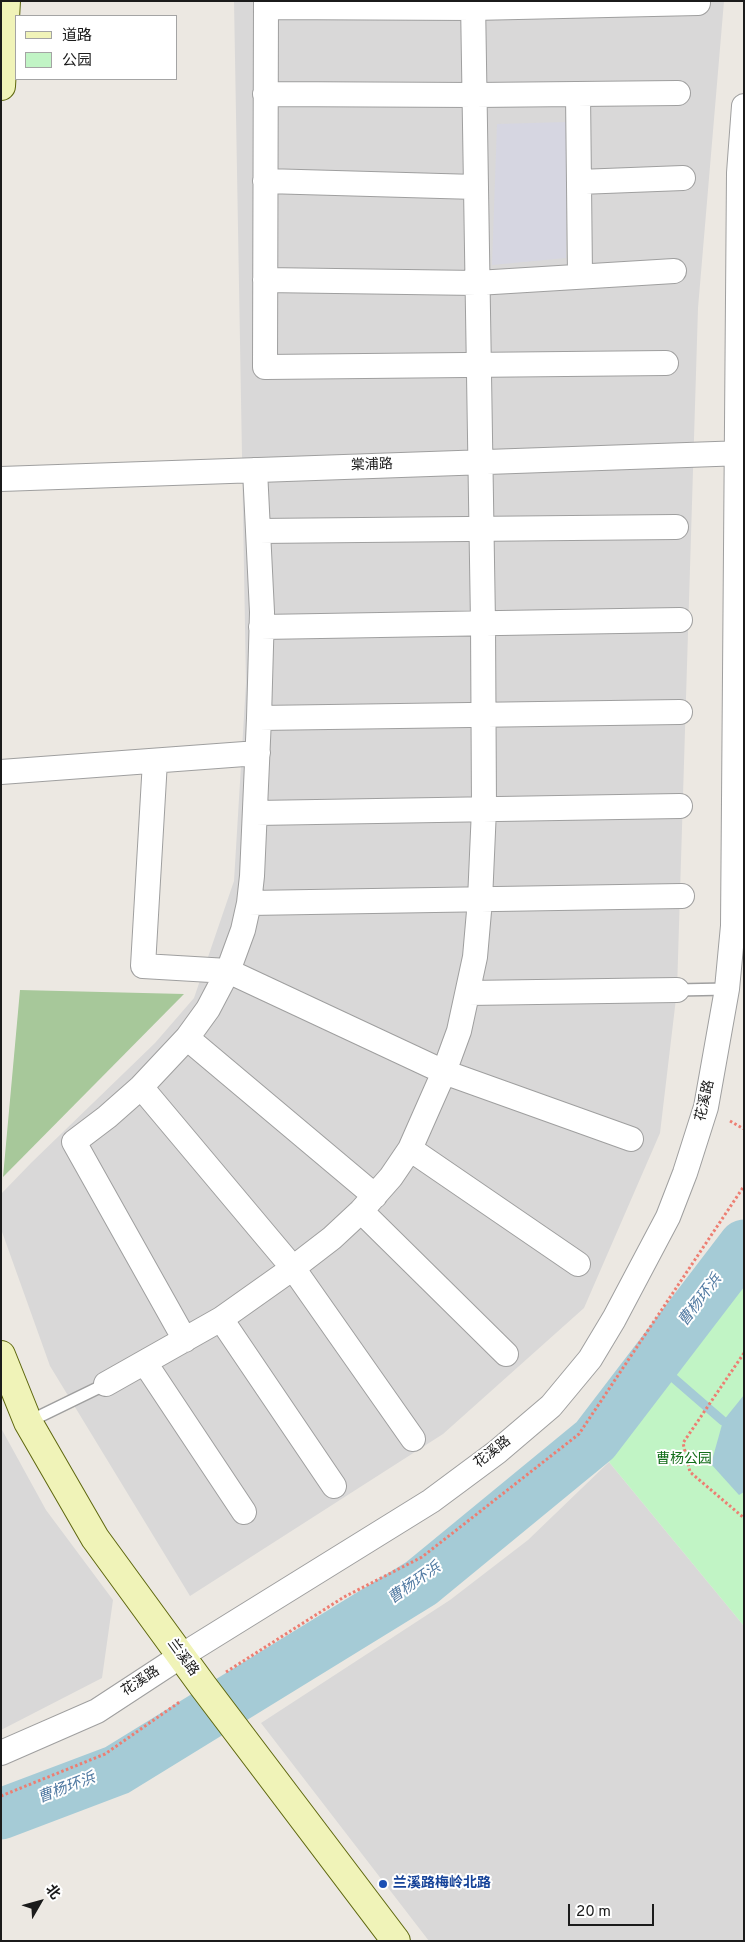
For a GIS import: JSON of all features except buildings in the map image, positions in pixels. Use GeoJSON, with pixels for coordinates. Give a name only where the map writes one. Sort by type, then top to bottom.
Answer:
{"type":"FeatureCollection","features":[{"type":"Feature","properties":{"kind":"street"},"geometry":{"type":"LineString","coordinates":[[1,86],[6,1]]}},
{"type":"Feature","properties":{"kind":"street"},"geometry":{"type":"LineString","coordinates":[[666,363],[265,367],[266,4],[698,3]]}},
{"type":"Feature","properties":{"kind":"street"},"geometry":{"type":"LineString","coordinates":[[106,1384],[220,1319],[332,1238],[368,1203],[391,1177],[410,1149],[444,1072],[459,1030],[474,958],[480,900],[484,809],[484,623],[473,4]]}},
{"type":"Feature","properties":{"kind":"street"},"geometry":{"type":"LineString","coordinates":[[265,94],[475,95],[678,93]]}},
{"type":"Feature","properties":{"kind":"street"},"geometry":{"type":"LineString","coordinates":[[578,94],[580,276]]}},
{"type":"Feature","properties":{"kind":"street","name":"花溪路"},"geometry":{"type":"LineString","coordinates":[[1,1753],[97,1711],[181,1656],[431,1501],[497,1452],[551,1406],[590,1359],[614,1320],[668,1217],[682,1182],[706,1107],[738,926],[741,453],[739,173],[744,106]]}},
{"type":"Feature","properties":{"kind":"street"},"geometry":{"type":"LineString","coordinates":[[579,182],[683,178]]}},
{"type":"Feature","properties":{"kind":"street"},"geometry":{"type":"LineString","coordinates":[[265,181],[476,187]]}},
{"type":"Feature","properties":{"kind":"street"},"geometry":{"type":"LineString","coordinates":[[265,280],[477,283],[674,270]]}},
{"type":"Feature","properties":{"kind":"street","name":"棠浦路"},"geometry":{"type":"LineString","coordinates":[[1,479],[741,453]]}},
{"type":"Feature","properties":{"kind":"street"},"geometry":{"type":"LineString","coordinates":[[185,1340],[74,1142],[107,1117],[141,1087],[187,1038],[208,1009],[228,971],[243,930],[249,903],[256,813],[259,718],[261,627],[255,470]]}},
{"type":"Feature","properties":{"kind":"street"},"geometry":{"type":"LineString","coordinates":[[258,531],[676,527]]}},
{"type":"Feature","properties":{"kind":"street"},"geometry":{"type":"LineString","coordinates":[[261,627],[680,620]]}},
{"type":"Feature","properties":{"kind":"street"},"geometry":{"type":"LineString","coordinates":[[259,718],[680,712]]}},
{"type":"Feature","properties":{"kind":"street"},"geometry":{"type":"LineString","coordinates":[[1,772],[258,753]]}},
{"type":"Feature","properties":{"kind":"street"},"geometry":{"type":"LineString","coordinates":[[155,761],[143,966],[228,971],[444,1072],[631,1139]]}},
{"type":"Feature","properties":{"kind":"street"},"geometry":{"type":"LineString","coordinates":[[256,813],[680,806]]}},
{"type":"Feature","properties":{"kind":"street"},"geometry":{"type":"LineString","coordinates":[[249,903],[682,896]]}},
{"type":"Feature","properties":{"kind":"street"},"geometry":{"type":"LineString","coordinates":[[468,994],[677,990]]}},
{"type":"Feature","properties":{"kind":"street"},"geometry":{"type":"LineString","coordinates":[[187,1038],[368,1203],[506,1354]]}},
{"type":"Feature","properties":{"kind":"street"},"geometry":{"type":"LineString","coordinates":[[141,1087],[293,1268],[413,1439]]}},
{"type":"Feature","properties":{"kind":"street"},"geometry":{"type":"LineString","coordinates":[[410,1149],[578,1264]]}},
{"type":"Feature","properties":{"kind":"street"},"geometry":{"type":"LineString","coordinates":[[220,1319],[334,1486]]}},
{"type":"Feature","properties":{"kind":"street","name":"兰溪路"},"geometry":{"type":"LineString","coordinates":[[1,1355],[28,1422],[95,1538],[203,1686],[396,1941]]}},
{"type":"Feature","properties":{"kind":"street"},"geometry":{"type":"LineString","coordinates":[[145,1363],[244,1512]]}},
{"type":"Feature","properties":{"kind":"lane"},"geometry":{"type":"LineString","coordinates":[[677,990],[727,989]]}},
{"type":"Feature","properties":{"kind":"lane"},"geometry":{"type":"LineString","coordinates":[[28,1422],[106,1384]]}},
{"type":"Feature","properties":{"kind":"path"},"geometry":{"type":"LineString","coordinates":[[744,1353],[683,1443],[690,1472],[744,1518]]}},
{"type":"Feature","properties":{"kind":"path"},"geometry":{"type":"LineString","coordinates":[[1,1796],[105,1754],[203,1686]]}},
{"type":"Feature","properties":{"kind":"shaded area"},"geometry":{"type":"Polygon","coordinates":[[[234,1],[724,1],[698,308],[677,990],[660,1133],[584,1308],[443,1434],[190,1596],[50,1366],[1,1229],[1,1194],[155,1043],[194,998],[234,881],[246,683],[234,1]]]}},
{"type":"Feature","properties":{"kind":"shaded area"},"geometry":{"type":"Polygon","coordinates":[[[567,122],[566,258],[492,265],[497,124],[567,122]]]}},
{"type":"Feature","properties":{"kind":"shaded area"},"geometry":{"type":"Polygon","coordinates":[[[1,1428],[46,1510],[113,1600],[102,1678],[1,1730],[1,1428]]]}},
{"type":"Feature","properties":{"kind":"shaded area"},"geometry":{"type":"Polygon","coordinates":[[[609,1462],[744,1626],[744,1941],[429,1941],[261,1723],[450,1600],[528,1540],[609,1462]]]}},
{"type":"Feature","properties":{"kind":"green space"},"geometry":{"type":"Polygon","coordinates":[[[20,990],[184,994],[3,1177],[20,990]]]}},
{"type":"Feature","properties":{"kind":"green space","name":"曹杨公园"},"geometry":{"type":"Polygon","coordinates":[[[744,1261],[744,1626],[609,1462],[744,1261]]]}},
{"type":"Feature","properties":{"kind":"water"},"geometry":{"type":"Polygon","coordinates":[[[744,1395],[744,1492],[739,1495],[711,1464],[723,1421],[744,1395]]]}},
{"type":"Feature","properties":{"kind":"waterway","name":"曹杨环浜"},"geometry":{"type":"LineString","coordinates":[[1,1814],[117,1770],[421,1583],[595,1440],[744,1245]]}},
{"type":"Feature","properties":{"kind":"waterway"},"geometry":{"type":"LineString","coordinates":[[655,1362],[723,1421]]}},
{"type":"Feature","properties":{"kind":"place","name":"兰溪路梅岭北路"},"geometry":{"type":"Point","coordinates":[383,1884]}}]}
